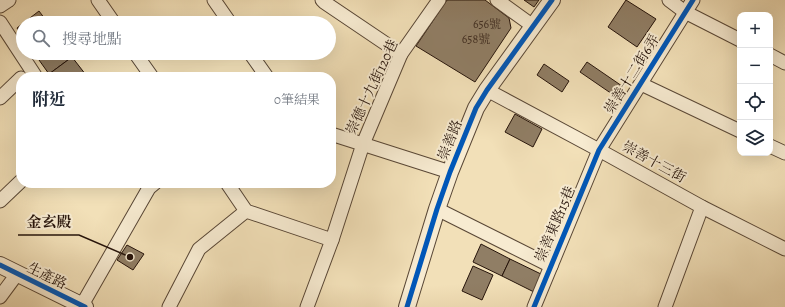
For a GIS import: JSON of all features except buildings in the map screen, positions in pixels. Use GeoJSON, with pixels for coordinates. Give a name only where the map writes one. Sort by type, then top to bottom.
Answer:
{"type":"FeatureCollection","features":[{"type":"Feature","properties":{"kind":"street"},"geometry":{"type":"LineString","coordinates":[[0,6],[9,0]]}},
{"type":"Feature","properties":{"kind":"street"},"geometry":{"type":"LineString","coordinates":[[98,0],[109,16]]}},
{"type":"Feature","properties":{"kind":"street"},"geometry":{"type":"LineString","coordinates":[[214,0],[225,16]]}},
{"type":"Feature","properties":{"kind":"street"},"geometry":{"type":"LineString","coordinates":[[322,0],[401,54]]}},
{"type":"Feature","properties":{"kind":"street","name":"崇德十九街120巷"},"geometry":{"type":"LineString","coordinates":[[307,307],[332,240],[363,144],[401,54],[439,0]]}},
{"type":"Feature","properties":{"kind":"street"},"geometry":{"type":"LineString","coordinates":[[497,0],[533,26]]}},
{"type":"Feature","properties":{"kind":"street","name":"崇善路"},"geometry":{"type":"LineString","coordinates":[[407,307],[437,209],[450,172],[476,108],[487,90],[552,0]]}},
{"type":"Feature","properties":{"kind":"street"},"geometry":{"type":"LineString","coordinates":[[669,0],[685,12],[737,38]]}},
{"type":"Feature","properties":{"kind":"street","name":"崇善十二街6弄"},"geometry":{"type":"LineString","coordinates":[[599,150],[694,0]]}},
{"type":"Feature","properties":{"kind":"street"},"geometry":{"type":"LineString","coordinates":[[0,22],[16,53]]}},
{"type":"Feature","properties":{"kind":"street"},"geometry":{"type":"LineString","coordinates":[[773,57],[785,63]]}},
{"type":"Feature","properties":{"kind":"street"},"geometry":{"type":"LineString","coordinates":[[19,60],[25,72]]}},
{"type":"Feature","properties":{"kind":"street"},"geometry":{"type":"LineString","coordinates":[[140,60],[148,72]]}},
{"type":"Feature","properties":{"kind":"street"},"geometry":{"type":"LineString","coordinates":[[255,60],[263,72]]}},
{"type":"Feature","properties":{"kind":"street"},"geometry":{"type":"LineString","coordinates":[[0,98],[16,84]]}},
{"type":"Feature","properties":{"kind":"street"},"geometry":{"type":"LineString","coordinates":[[641,84],[737,131]]}},
{"type":"Feature","properties":{"kind":"street","name":"崇善十三街"},"geometry":{"type":"LineString","coordinates":[[487,90],[702,207],[785,249]]}},
{"type":"Feature","properties":{"kind":"street"},"geometry":{"type":"LineString","coordinates":[[336,136],[450,172]]}},
{"type":"Feature","properties":{"kind":"street"},"geometry":{"type":"LineString","coordinates":[[773,147],[785,153]]}},
{"type":"Feature","properties":{"kind":"street","name":"崇善東路15巷"},"geometry":{"type":"LineString","coordinates":[[534,307],[599,150]]}},
{"type":"Feature","properties":{"kind":"street"},"geometry":{"type":"LineString","coordinates":[[0,200],[16,186]]}},
{"type":"Feature","properties":{"kind":"street"},"geometry":{"type":"LineString","coordinates":[[83,306],[149,188]]}},
{"type":"Feature","properties":{"kind":"street"},"geometry":{"type":"LineString","coordinates":[[230,188],[246,211],[332,240]]}},
{"type":"Feature","properties":{"kind":"street"},"geometry":{"type":"LineString","coordinates":[[665,307],[702,207]]}},
{"type":"Feature","properties":{"kind":"street"},"geometry":{"type":"LineString","coordinates":[[437,209],[551,266]]}},
{"type":"Feature","properties":{"kind":"street"},"geometry":{"type":"LineString","coordinates":[[169,307],[199,249],[246,211]]}},
{"type":"Feature","properties":{"kind":"street","name":"生產路"},"geometry":{"type":"LineString","coordinates":[[0,265],[83,306]]}},
{"type":"Feature","properties":{"kind":"street"},"geometry":{"type":"LineString","coordinates":[[0,297],[17,274]]}},
{"type":"Feature","properties":{"kind":"cycle path"},"geometry":{"type":"LineString","coordinates":[[407,307],[437,209],[450,172],[476,108],[487,90],[552,0]]}},
{"type":"Feature","properties":{"kind":"cycle path"},"geometry":{"type":"LineString","coordinates":[[534,307],[599,150],[693,0]]}},
{"type":"Feature","properties":{"kind":"cycle path"},"geometry":{"type":"LineString","coordinates":[[0,265],[85,307]]}},
{"type":"Feature","properties":{"kind":"place","name":"金玄殿"},"geometry":{"type":"Point","coordinates":[130,257]}}]}
